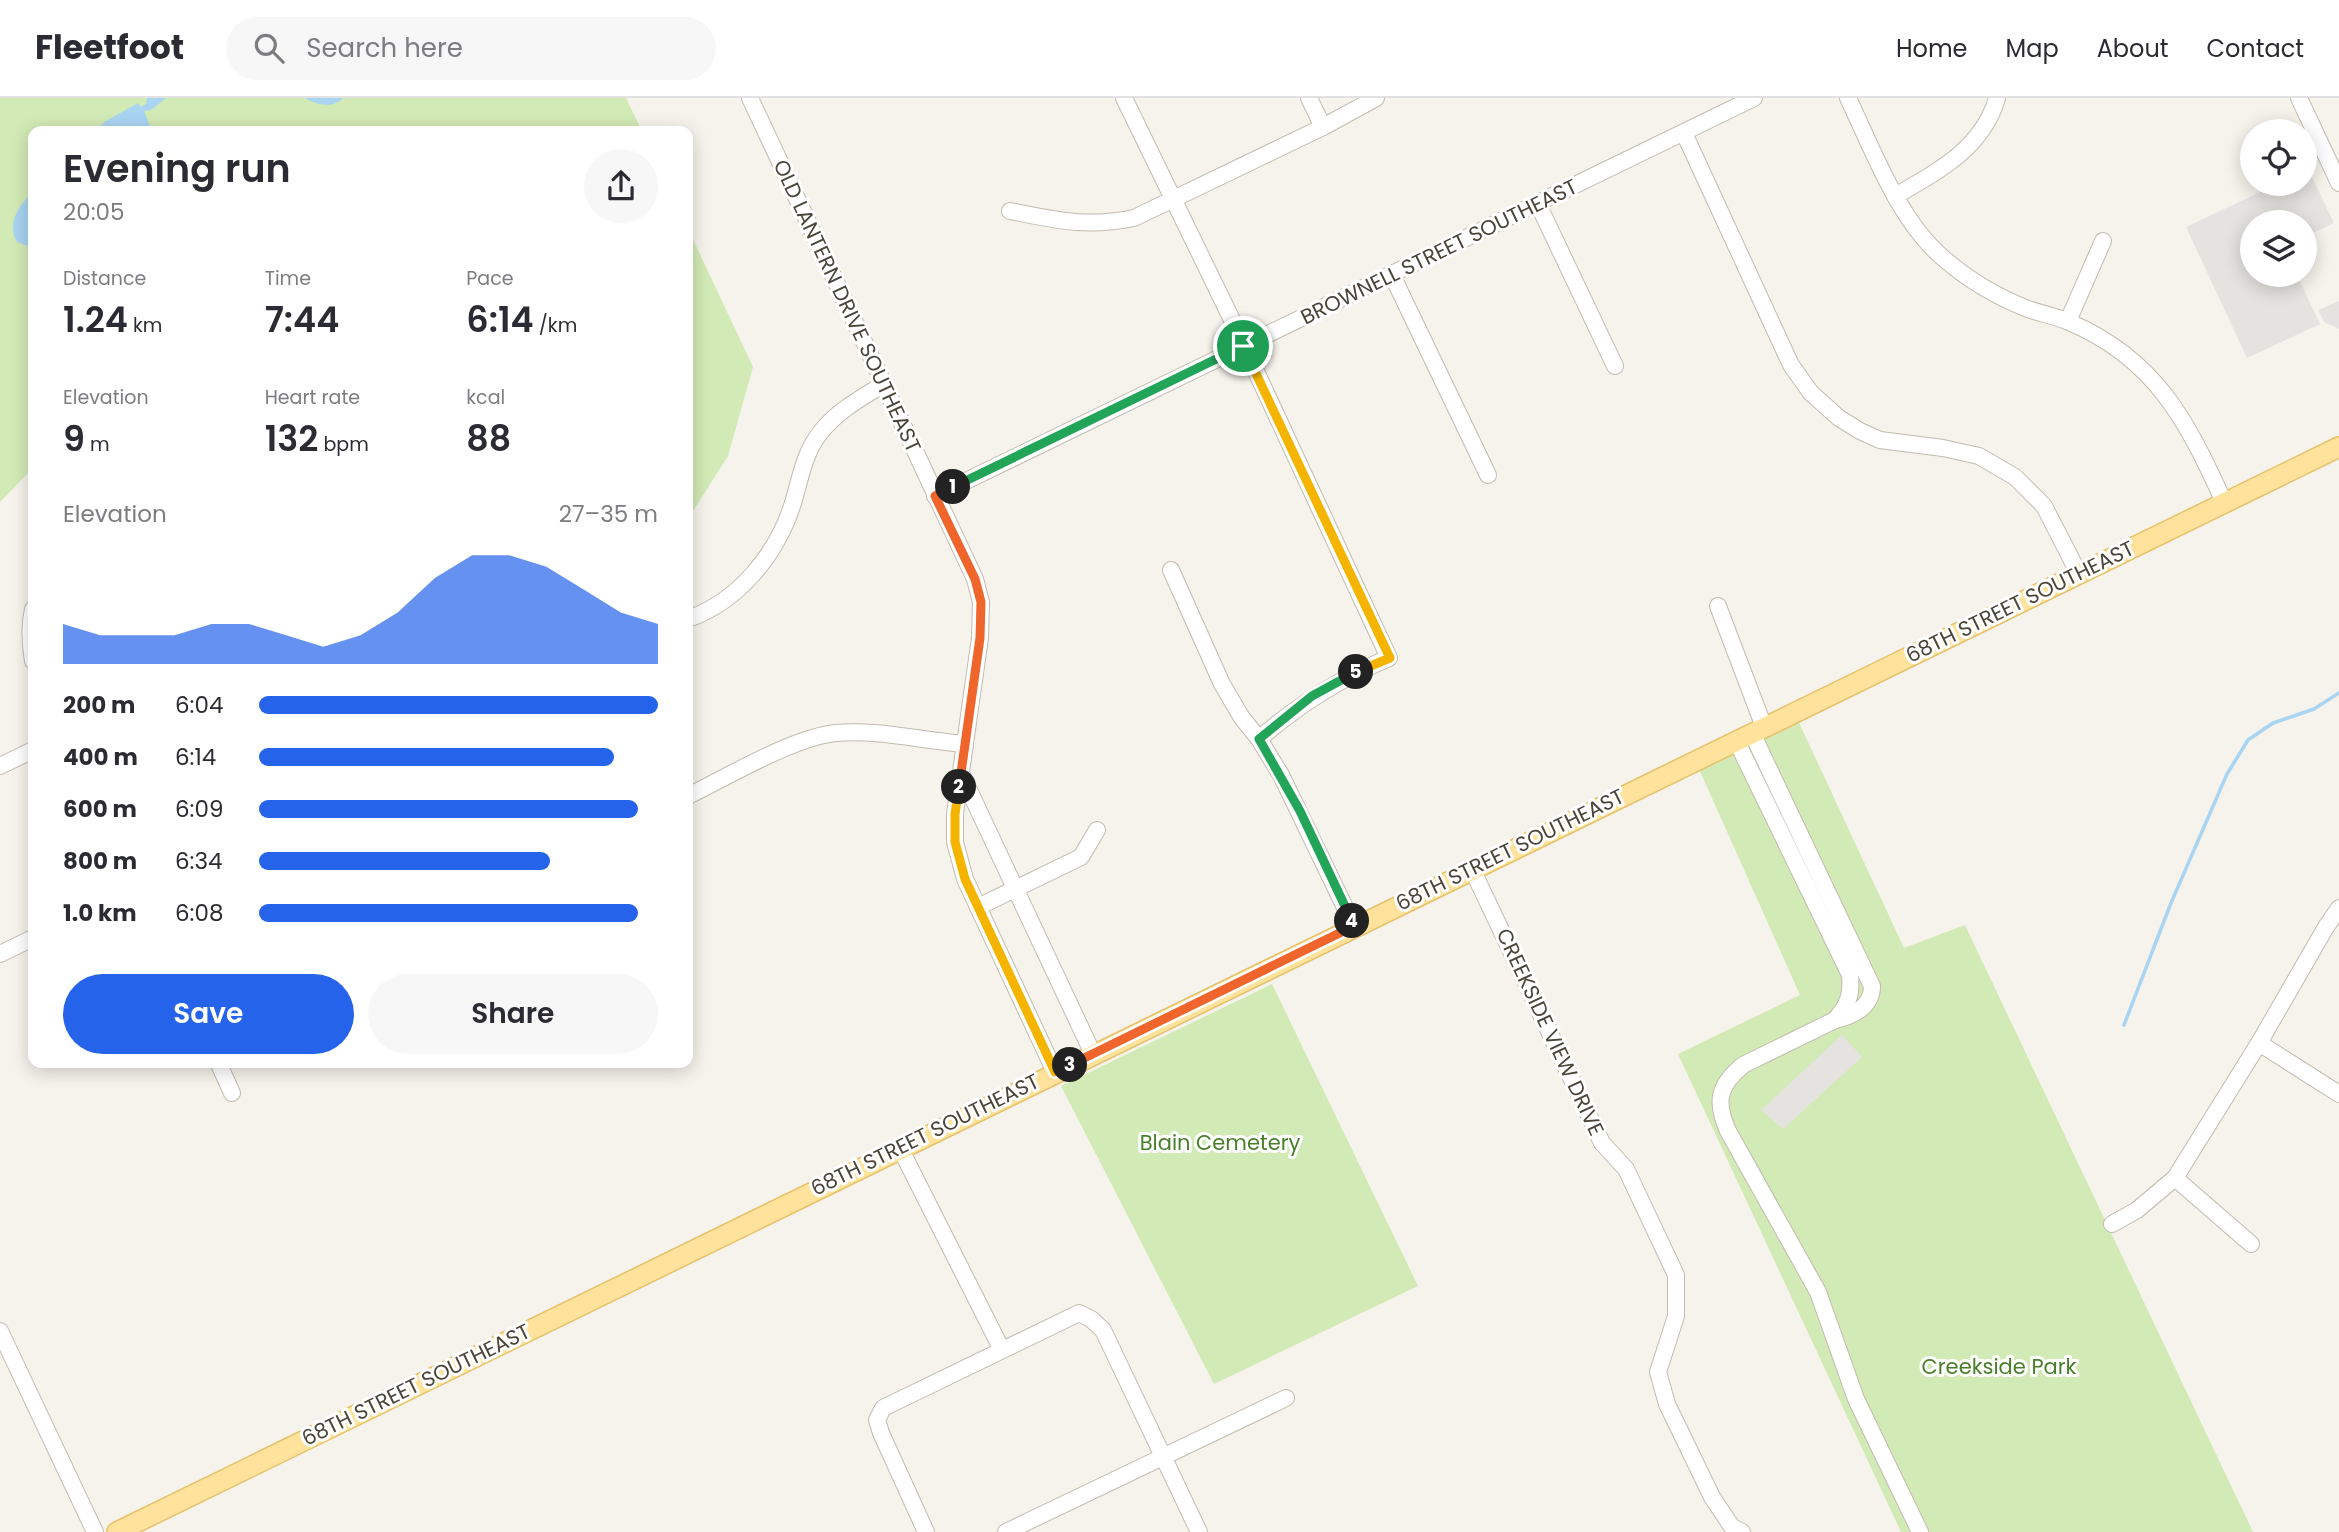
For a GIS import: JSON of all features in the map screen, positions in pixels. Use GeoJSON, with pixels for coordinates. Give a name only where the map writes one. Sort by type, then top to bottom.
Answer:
{"type":"FeatureCollection","features":[{"type":"Feature","properties":{"kind":"main road","name":"68TH STREET SOUTHEAST"},"geometry":{"type":"LineString","coordinates":[[117,1532],[2339,447]]}},
{"type":"Feature","properties":{"kind":"street","name":"OLD LANTERN DRIVE SOUTHEAST"},"geometry":{"type":"LineString","coordinates":[[750,98],[975,579],[981,602],[980,638],[955,814],[955,842],[965,879],[1055,1072]]}},
{"type":"Feature","properties":{"kind":"street"},"geometry":{"type":"LineString","coordinates":[[1124,98],[1390,658],[1350,675],[1312,696],[1259,739]]}},
{"type":"Feature","properties":{"kind":"street"},"geometry":{"type":"LineString","coordinates":[[1309,98],[1323,127]]}},
{"type":"Feature","properties":{"kind":"street"},"geometry":{"type":"LineString","coordinates":[[1010,211],[1069,222],[1105,224],[1134,218],[1323,127],[1376,98]]}},
{"type":"Feature","properties":{"kind":"street","name":"BROWNELL STREET SOUTHEAST"},"geometry":{"type":"LineString","coordinates":[[935,496],[1754,98]]}},
{"type":"Feature","properties":{"kind":"street"},"geometry":{"type":"LineString","coordinates":[[1848,98],[1895,196],[1928,242],[1968,279],[2030,310],[2068,321],[2115,347],[2141,369],[2169,399],[2197,444],[2224,502]]}},
{"type":"Feature","properties":{"kind":"street"},"geometry":{"type":"LineString","coordinates":[[1895,196],[1940,170],[1963,152],[1986,125],[1997,98]]}},
{"type":"Feature","properties":{"kind":"street"},"geometry":{"type":"LineString","coordinates":[[2299,98],[2339,183]]}},
{"type":"Feature","properties":{"kind":"street"},"geometry":{"type":"LineString","coordinates":[[1684,133],[1791,365],[1811,393],[1839,418],[1880,440],[1943,448],[1979,456],[2015,477],[2044,506],[2079,574]]}},
{"type":"Feature","properties":{"kind":"street"},"geometry":{"type":"LineString","coordinates":[[1538,204],[1615,366]]}},
{"type":"Feature","properties":{"kind":"street"},"geometry":{"type":"LineString","coordinates":[[2068,321],[2103,241]]}},
{"type":"Feature","properties":{"kind":"street"},"geometry":{"type":"LineString","coordinates":[[1392,275],[1488,475]]}},
{"type":"Feature","properties":{"kind":"street"},"geometry":{"type":"LineString","coordinates":[[693,617],[721,603],[749,579],[773,550],[784,529],[800,476],[819,434],[848,405],[884,384]]}},
{"type":"Feature","properties":{"kind":"street"},"geometry":{"type":"LineString","coordinates":[[1171,570],[1222,684],[1242,718],[1259,739],[1300,811],[1354,926]]}},
{"type":"Feature","properties":{"kind":"street"},"geometry":{"type":"LineString","coordinates":[[1718,606],[1750,733],[1872,986],[1872,993],[1860,1010],[1743,1065],[1731,1075],[1722,1089],[1719,1102],[1721,1115],[1818,1292],[1856,1399],[1920,1532]]}},
{"type":"Feature","properties":{"kind":"street"},"geometry":{"type":"LineString","coordinates":[[693,794],[794,745],[832,733],[869,733],[965,744]]}},
{"type":"Feature","properties":{"kind":"street"},"geometry":{"type":"LineString","coordinates":[[0,766],[28,752]]}},
{"type":"Feature","properties":{"kind":"street"},"geometry":{"type":"LineString","coordinates":[[961,773],[1093,1054]]}},
{"type":"Feature","properties":{"kind":"street"},"geometry":{"type":"LineString","coordinates":[[978,907],[1081,857],[1097,831]]}},
{"type":"Feature","properties":{"kind":"street","name":"CREEKSIDE VIEW DRIVE"},"geometry":{"type":"LineString","coordinates":[[1472,869],[1602,1143],[1626,1169],[1676,1275],[1676,1316],[1658,1372],[1667,1404],[1712,1497],[1732,1527],[1742,1532]]}},
{"type":"Feature","properties":{"kind":"street"},"geometry":{"type":"LineString","coordinates":[[2112,1224],[2137,1210],[2175,1178],[2339,908]]}},
{"type":"Feature","properties":{"kind":"street"},"geometry":{"type":"LineString","coordinates":[[0,954],[28,940]]}},
{"type":"Feature","properties":{"kind":"street"},"geometry":{"type":"LineString","coordinates":[[2259,1043],[2339,1094]]}},
{"type":"Feature","properties":{"kind":"street"},"geometry":{"type":"LineString","coordinates":[[221,1068],[232,1093]]}},
{"type":"Feature","properties":{"kind":"street"},"geometry":{"type":"LineString","coordinates":[[900,1148],[1002,1350]]}},
{"type":"Feature","properties":{"kind":"street"},"geometry":{"type":"LineString","coordinates":[[2175,1178],[2251,1244]]}},
{"type":"Feature","properties":{"kind":"street"},"geometry":{"type":"LineString","coordinates":[[926,1532],[877,1420],[883,1408],[1079,1312],[1103,1330],[1199,1532]]}},
{"type":"Feature","properties":{"kind":"street"},"geometry":{"type":"LineString","coordinates":[[0,1331],[95,1532]]}},
{"type":"Feature","properties":{"kind":"street"},"geometry":{"type":"LineString","coordinates":[[1006,1532],[1286,1398]]}},
{"type":"Feature","properties":{"kind":"green space"},"geometry":{"type":"Polygon","coordinates":[[[0,98],[626,98],[640,126],[28,126],[28,473],[0,502],[0,98]]]}},
{"type":"Feature","properties":{"kind":"green space"},"geometry":{"type":"Polygon","coordinates":[[[693,240],[753,367],[728,456],[693,511],[693,240]]]}},
{"type":"Feature","properties":{"kind":"green space","name":"Creekside Park"},"geometry":{"type":"Polygon","coordinates":[[[1794,712],[1904,948],[1965,925],[2253,1532],[1901,1532],[1678,1054],[1800,995],[1695,760],[1794,712]]]}},
{"type":"Feature","properties":{"kind":"green space","name":"Blain Cemetery"},"geometry":{"type":"Polygon","coordinates":[[[1272,984],[1418,1286],[1214,1384],[1061,1086],[1272,984]]]}},
{"type":"Feature","properties":{"kind":"shaded area"},"geometry":{"type":"Polygon","coordinates":[[[2317,188],[2334,223],[2317,231],[2317,210],[2240,210],[2240,287],[2303,287],[2320,324],[2247,358],[2186,227],[2252,196],[2317,196],[2317,188]]]}},
{"type":"Feature","properties":{"kind":"shaded area"},"geometry":{"type":"Polygon","coordinates":[[[2339,301],[2339,329],[2324,322],[2318,310],[2339,301]]]}},
{"type":"Feature","properties":{"kind":"shaded area"},"geometry":{"type":"Polygon","coordinates":[[[1842,1035],[1862,1057],[1783,1129],[1761,1110],[1842,1035]]]}},
{"type":"Feature","properties":{"kind":"water"},"geometry":{"type":"Polygon","coordinates":[[[147,98],[166,98],[151,110],[144,111],[150,126],[100,126],[138,103],[141,107],[146,104],[147,98]]]}},
{"type":"Feature","properties":{"kind":"water"},"geometry":{"type":"Polygon","coordinates":[[[305,98],[343,98],[334,104],[324,105],[305,98]]]}},
{"type":"Feature","properties":{"kind":"water"},"geometry":{"type":"Polygon","coordinates":[[[28,198],[28,246],[17,242],[13,228],[23,203],[28,198]]]}},
{"type":"Feature","properties":{"kind":"waterway"},"geometry":{"type":"LineString","coordinates":[[2124,1025],[2171,903],[2227,774],[2248,740],[2273,723],[2314,709],[2339,693]]}},
{"type":"Feature","properties":{"kind":"route"},"geometry":{"type":"LineString","coordinates":[[1243,346],[1390,658],[1362,669],[1312,696],[1259,739],[1300,811],[1354,926],[1055,1072],[965,879],[955,842],[955,814],[980,638],[981,602],[975,579],[935,496],[1243,346]]}}]}
